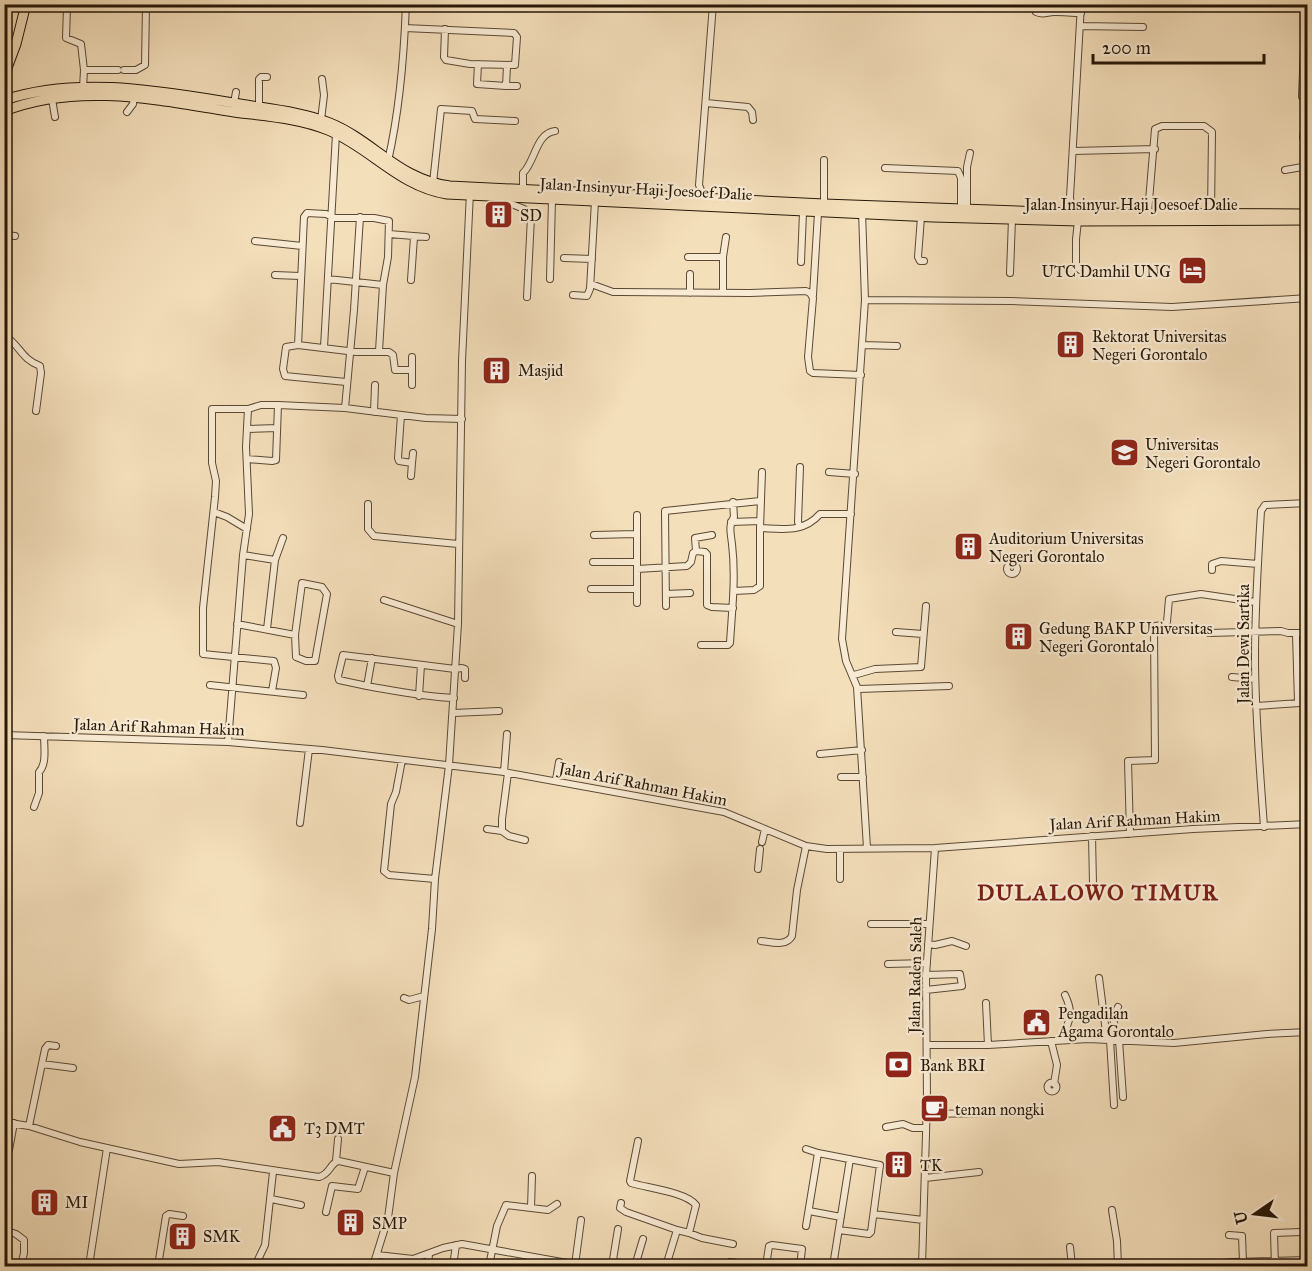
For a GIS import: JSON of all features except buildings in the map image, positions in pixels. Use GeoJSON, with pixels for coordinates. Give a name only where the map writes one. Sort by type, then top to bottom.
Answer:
{"type":"FeatureCollection","features":[{"type":"Feature","properties":{"kind":"main road"},"geometry":{"type":"LineString","coordinates":[[4,76],[16,44],[26,4]]}},
{"type":"Feature","properties":{"kind":"main road","name":"Jalan Insinyur Haji Joesoef Dalie"},"geometry":{"type":"LineString","coordinates":[[4,100],[47,91],[83,88],[132,89],[258,107],[321,120],[339,127],[412,175],[433,183],[508,197],[862,210],[964,209],[1076,217],[1308,220]]}},
{"type":"Feature","properties":{"kind":"main road","name":"Jalan Insinyur Haji Joesoef Dalie"},"geometry":{"type":"LineString","coordinates":[[4,111],[52,99],[93,95],[134,97],[302,122],[346,139],[400,176],[432,191],[523,189],[803,212],[821,208]]}},
{"type":"Feature","properties":{"kind":"main road","name":"Jalan Insinyur Haji Joesoef Dalie"},"geometry":{"type":"LineString","coordinates":[[862,210],[921,217],[1012,219],[1148,213],[1308,214]]}},
{"type":"Feature","properties":{"kind":"street"},"geometry":{"type":"LineString","coordinates":[[69,4],[66,38],[81,44],[84,70],[83,88]]}},
{"type":"Feature","properties":{"kind":"street"},"geometry":{"type":"LineString","coordinates":[[139,4],[168,4]]}},
{"type":"Feature","properties":{"kind":"street"},"geometry":{"type":"LineString","coordinates":[[388,160],[395,132],[406,4]]}},
{"type":"Feature","properties":{"kind":"street"},"geometry":{"type":"LineString","coordinates":[[706,203],[699,185],[712,4]]}},
{"type":"Feature","properties":{"kind":"street"},"geometry":{"type":"LineString","coordinates":[[1081,4],[1070,197],[1076,217],[1076,266],[1080,270],[1087,271]]}},
{"type":"Feature","properties":{"kind":"street"},"geometry":{"type":"LineString","coordinates":[[84,70],[136,70],[145,65],[146,5]]}},
{"type":"Feature","properties":{"kind":"street"},"geometry":{"type":"LineString","coordinates":[[1036,12],[1081,13]]}},
{"type":"Feature","properties":{"kind":"street"},"geometry":{"type":"LineString","coordinates":[[1080,26],[1143,27]]}},
{"type":"Feature","properties":{"kind":"street"},"geometry":{"type":"LineString","coordinates":[[405,28],[445,29],[515,34],[517,37],[515,65],[478,64],[444,59],[445,29]]}},
{"type":"Feature","properties":{"kind":"street"},"geometry":{"type":"LineString","coordinates":[[1304,47],[1302,97],[1308,101]]}},
{"type":"Feature","properties":{"kind":"street"},"geometry":{"type":"LineString","coordinates":[[477,84],[478,64]]}},
{"type":"Feature","properties":{"kind":"street"},"geometry":{"type":"LineString","coordinates":[[506,86],[507,66]]}},
{"type":"Feature","properties":{"kind":"street"},"geometry":{"type":"LineString","coordinates":[[258,107],[260,79],[267,77]]}},
{"type":"Feature","properties":{"kind":"street"},"geometry":{"type":"LineString","coordinates":[[321,120],[324,95],[322,79]]}},
{"type":"Feature","properties":{"kind":"street"},"geometry":{"type":"LineString","coordinates":[[468,84],[517,86]]}},
{"type":"Feature","properties":{"kind":"street"},"geometry":{"type":"LineString","coordinates":[[234,104],[236,92]]}},
{"type":"Feature","properties":{"kind":"street"},"geometry":{"type":"LineString","coordinates":[[127,112],[133,104],[134,97]]}},
{"type":"Feature","properties":{"kind":"street"},"geometry":{"type":"LineString","coordinates":[[52,99],[55,117]]}},
{"type":"Feature","properties":{"kind":"street"},"geometry":{"type":"LineString","coordinates":[[706,103],[748,107],[752,112],[753,120]]}},
{"type":"Feature","properties":{"kind":"street"},"geometry":{"type":"LineString","coordinates":[[433,183],[441,109],[472,111],[475,119],[515,121]]}},
{"type":"Feature","properties":{"kind":"street"},"geometry":{"type":"LineString","coordinates":[[1304,137],[1305,124],[1308,122]]}},
{"type":"Feature","properties":{"kind":"street"},"geometry":{"type":"LineString","coordinates":[[1148,213],[1156,126],[1204,126],[1210,129],[1213,136],[1211,213]]}},
{"type":"Feature","properties":{"kind":"street"},"geometry":{"type":"LineString","coordinates":[[523,189],[523,172],[546,134],[555,131]]}},
{"type":"Feature","properties":{"kind":"street"},"geometry":{"type":"LineString","coordinates":[[324,347],[336,134]]}},
{"type":"Feature","properties":{"kind":"street"},"geometry":{"type":"LineString","coordinates":[[1073,151],[1155,149]]}},
{"type":"Feature","properties":{"kind":"street"},"geometry":{"type":"LineString","coordinates":[[964,209],[970,153]]}},
{"type":"Feature","properties":{"kind":"street"},"geometry":{"type":"LineString","coordinates":[[824,160],[808,357],[810,371],[861,375]]}},
{"type":"Feature","properties":{"kind":"street"},"geometry":{"type":"LineString","coordinates":[[1285,170],[1308,166]]}},
{"type":"Feature","properties":{"kind":"street"},"geometry":{"type":"LineString","coordinates":[[885,168],[958,171],[961,178],[964,209]]}},
{"type":"Feature","properties":{"kind":"street"},"geometry":{"type":"LineString","coordinates":[[373,1266],[388,1218],[394,1173],[415,1077],[449,765],[458,624],[462,361],[471,191]]}},
{"type":"Feature","properties":{"kind":"street"},"geometry":{"type":"LineString","coordinates":[[508,197],[510,203],[524,209],[531,217],[527,297]]}},
{"type":"Feature","properties":{"kind":"street"},"geometry":{"type":"LineString","coordinates":[[550,279],[552,199]]}},
{"type":"Feature","properties":{"kind":"street"},"geometry":{"type":"LineString","coordinates":[[573,294],[587,296],[591,284],[595,201]]}},
{"type":"Feature","properties":{"kind":"street"},"geometry":{"type":"LineString","coordinates":[[862,210],[865,300],[843,639],[846,661],[854,675],[858,689],[867,848]]}},
{"type":"Feature","properties":{"kind":"street"},"geometry":{"type":"LineString","coordinates":[[801,262],[803,212]]}},
{"type":"Feature","properties":{"kind":"street"},"geometry":{"type":"LineString","coordinates":[[298,345],[304,217],[307,213],[330,214],[388,220],[388,257],[383,285],[379,351]]}},
{"type":"Feature","properties":{"kind":"street"},"geometry":{"type":"LineString","coordinates":[[345,408],[357,282],[360,217]]}},
{"type":"Feature","properties":{"kind":"street"},"geometry":{"type":"LineString","coordinates":[[921,217],[918,257],[920,261],[924,261]]}},
{"type":"Feature","properties":{"kind":"street"},"geometry":{"type":"LineString","coordinates":[[1010,273],[1012,219]]}},
{"type":"Feature","properties":{"kind":"street"},"geometry":{"type":"LineString","coordinates":[[389,234],[426,237]]}},
{"type":"Feature","properties":{"kind":"street"},"geometry":{"type":"LineString","coordinates":[[4,235],[15,236]]}},
{"type":"Feature","properties":{"kind":"street"},"geometry":{"type":"LineString","coordinates":[[411,280],[414,237]]}},
{"type":"Feature","properties":{"kind":"street"},"geometry":{"type":"LineString","coordinates":[[723,293],[723,257],[726,237]]}},
{"type":"Feature","properties":{"kind":"street"},"geometry":{"type":"LineString","coordinates":[[255,242],[302,246]]}},
{"type":"Feature","properties":{"kind":"street"},"geometry":{"type":"LineString","coordinates":[[688,257],[723,257]]}},
{"type":"Feature","properties":{"kind":"street"},"geometry":{"type":"LineString","coordinates":[[564,258],[592,259]]}},
{"type":"Feature","properties":{"kind":"street"},"geometry":{"type":"LineString","coordinates":[[690,274],[690,293]]}},
{"type":"Feature","properties":{"kind":"street"},"geometry":{"type":"LineString","coordinates":[[275,275],[300,276]]}},
{"type":"Feature","properties":{"kind":"street"},"geometry":{"type":"LineString","coordinates":[[328,279],[383,285]]}},
{"type":"Feature","properties":{"kind":"street"},"geometry":{"type":"LineString","coordinates":[[591,284],[612,292],[806,291],[813,295]]}},
{"type":"Feature","properties":{"kind":"street"},"geometry":{"type":"LineString","coordinates":[[865,300],[1011,301],[1172,307],[1308,298]]}},
{"type":"Feature","properties":{"kind":"street"},"geometry":{"type":"LineString","coordinates":[[4,335],[15,343],[25,359],[40,366],[36,411]]}},
{"type":"Feature","properties":{"kind":"street"},"geometry":{"type":"LineString","coordinates":[[346,382],[285,376],[285,349],[289,345],[298,345],[362,352],[379,351],[391,354],[396,371],[412,370]]}},
{"type":"Feature","properties":{"kind":"street"},"geometry":{"type":"LineString","coordinates":[[863,345],[897,346]]}},
{"type":"Feature","properties":{"kind":"street"},"geometry":{"type":"LineString","coordinates":[[412,357],[412,385]]}},
{"type":"Feature","properties":{"kind":"street"},"geometry":{"type":"LineString","coordinates":[[374,412],[375,385]]}},
{"type":"Feature","properties":{"kind":"street"},"geometry":{"type":"LineString","coordinates":[[272,691],[276,662],[206,656],[202,653],[203,608],[216,481],[212,463],[212,409],[248,409],[261,405],[278,405],[462,418]]}},
{"type":"Feature","properties":{"kind":"street"},"geometry":{"type":"LineString","coordinates":[[247,459],[272,461],[276,459],[278,405]]}},
{"type":"Feature","properties":{"kind":"street"},"geometry":{"type":"LineString","coordinates":[[228,742],[243,555],[249,514],[248,409]]}},
{"type":"Feature","properties":{"kind":"street"},"geometry":{"type":"LineString","coordinates":[[401,415],[399,460],[412,463]]}},
{"type":"Feature","properties":{"kind":"street"},"geometry":{"type":"LineString","coordinates":[[247,429],[277,428]]}},
{"type":"Feature","properties":{"kind":"street"},"geometry":{"type":"LineString","coordinates":[[411,476],[413,453]]}},
{"type":"Feature","properties":{"kind":"street"},"geometry":{"type":"LineString","coordinates":[[800,467],[798,522],[800,527]]}},
{"type":"Feature","properties":{"kind":"street"},"geometry":{"type":"LineString","coordinates":[[734,591],[754,590],[760,586],[762,472]]}},
{"type":"Feature","properties":{"kind":"street"},"geometry":{"type":"LineString","coordinates":[[829,472],[855,474]]}},
{"type":"Feature","properties":{"kind":"street"},"geometry":{"type":"LineString","coordinates":[[666,606],[666,510],[760,501]]}},
{"type":"Feature","properties":{"kind":"street"},"geometry":{"type":"LineString","coordinates":[[701,645],[729,644],[734,591],[731,522],[734,517],[733,502]]}},
{"type":"Feature","properties":{"kind":"street","name":"Jalan Dewi Sartika"},"geometry":{"type":"LineString","coordinates":[[1264,827],[1255,679],[1255,602],[1261,511],[1263,507],[1272,503],[1308,503]]}},
{"type":"Feature","properties":{"kind":"street"},"geometry":{"type":"LineString","coordinates":[[368,504],[368,529],[374,536],[458,544]]}},
{"type":"Feature","properties":{"kind":"street"},"geometry":{"type":"LineString","coordinates":[[214,512],[247,529]]}},
{"type":"Feature","properties":{"kind":"street"},"geometry":{"type":"LineString","coordinates":[[731,522],[788,530],[814,521],[820,514],[851,514]]}},
{"type":"Feature","properties":{"kind":"street"},"geometry":{"type":"LineString","coordinates":[[637,515],[637,603]]}},
{"type":"Feature","properties":{"kind":"street"},"geometry":{"type":"LineString","coordinates":[[594,535],[637,534]]}},
{"type":"Feature","properties":{"kind":"street"},"geometry":{"type":"LineString","coordinates":[[637,569],[689,565],[696,551],[694,538],[712,536]]}},
{"type":"Feature","properties":{"kind":"street"},"geometry":{"type":"LineString","coordinates":[[267,629],[274,560],[284,538]]}},
{"type":"Feature","properties":{"kind":"street"},"geometry":{"type":"LineString","coordinates":[[696,551],[707,554],[707,605],[733,608]]}},
{"type":"Feature","properties":{"kind":"street"},"geometry":{"type":"LineString","coordinates":[[243,555],[274,560]]}},
{"type":"Feature","properties":{"kind":"street"},"geometry":{"type":"LineString","coordinates":[[1212,570],[1212,564],[1221,561],[1258,564]]}},
{"type":"Feature","properties":{"kind":"street"},"geometry":{"type":"LineString","coordinates":[[593,562],[637,562]]}},
{"type":"Feature","properties":{"kind":"street"},"geometry":{"type":"LineString","coordinates":[[302,583],[321,587],[327,594],[315,661],[306,661],[296,657],[296,634],[302,583]]}},
{"type":"Feature","properties":{"kind":"street"},"geometry":{"type":"LineString","coordinates":[[591,589],[637,589]]}},
{"type":"Feature","properties":{"kind":"street"},"geometry":{"type":"LineString","coordinates":[[666,594],[690,593]]}},
{"type":"Feature","properties":{"kind":"street"},"geometry":{"type":"LineString","coordinates":[[1130,834],[1128,761],[1155,760],[1154,628],[1167,622],[1169,598],[1202,594],[1255,602]]}},
{"type":"Feature","properties":{"kind":"street"},"geometry":{"type":"LineString","coordinates":[[384,600],[458,624]]}},
{"type":"Feature","properties":{"kind":"street"},"geometry":{"type":"LineString","coordinates":[[854,675],[875,669],[921,668],[926,606]]}},
{"type":"Feature","properties":{"kind":"street"},"geometry":{"type":"LineString","coordinates":[[237,624],[296,634]]}},
{"type":"Feature","properties":{"kind":"street"},"geometry":{"type":"LineString","coordinates":[[1209,633],[1281,631],[1296,634],[1308,633]]}},
{"type":"Feature","properties":{"kind":"street"},"geometry":{"type":"LineString","coordinates":[[896,632],[923,634]]}},
{"type":"Feature","properties":{"kind":"street"},"geometry":{"type":"LineString","coordinates":[[1256,706],[1300,703],[1296,634]]}},
{"type":"Feature","properties":{"kind":"street"},"geometry":{"type":"LineString","coordinates":[[454,698],[418,696],[399,690],[342,681],[338,676],[343,655],[465,669],[465,678]]}},
{"type":"Feature","properties":{"kind":"street"},"geometry":{"type":"LineString","coordinates":[[367,686],[372,658]]}},
{"type":"Feature","properties":{"kind":"street"},"geometry":{"type":"LineString","coordinates":[[418,696],[421,665]]}},
{"type":"Feature","properties":{"kind":"street"},"geometry":{"type":"LineString","coordinates":[[1232,677],[1255,679]]}},
{"type":"Feature","properties":{"kind":"street"},"geometry":{"type":"LineString","coordinates":[[210,685],[303,696]]}},
{"type":"Feature","properties":{"kind":"street"},"geometry":{"type":"LineString","coordinates":[[858,689],[949,686]]}},
{"type":"Feature","properties":{"kind":"street"},"geometry":{"type":"LineString","coordinates":[[453,713],[499,711]]}},
{"type":"Feature","properties":{"kind":"street"},"geometry":{"type":"LineString","coordinates":[[502,831],[507,734]]}},
{"type":"Feature","properties":{"kind":"street","name":"Jalan Arif Rahman Hakim"},"geometry":{"type":"LineString","coordinates":[[4,735],[228,742],[506,772],[724,812],[806,846],[840,850],[935,848],[1193,829],[1308,824]]}},
{"type":"Feature","properties":{"kind":"street"},"geometry":{"type":"LineString","coordinates":[[31,774],[39,772],[43,767],[44,736]]}},
{"type":"Feature","properties":{"kind":"street"},"geometry":{"type":"LineString","coordinates":[[300,823],[309,749]]}},
{"type":"Feature","properties":{"kind":"street"},"geometry":{"type":"LineString","coordinates":[[820,754],[862,750]]}},
{"type":"Feature","properties":{"kind":"street"},"geometry":{"type":"LineString","coordinates":[[402,760],[396,792],[391,804],[384,871],[389,875],[435,879]]}},
{"type":"Feature","properties":{"kind":"street"},"geometry":{"type":"LineString","coordinates":[[556,780],[559,762]]}},
{"type":"Feature","properties":{"kind":"street"},"geometry":{"type":"LineString","coordinates":[[34,807],[39,793],[39,772]]}},
{"type":"Feature","properties":{"kind":"street"},"geometry":{"type":"LineString","coordinates":[[841,777],[863,777]]}},
{"type":"Feature","properties":{"kind":"street"},"geometry":{"type":"LineString","coordinates":[[487,829],[502,831],[509,836],[525,840]]}},
{"type":"Feature","properties":{"kind":"street"},"geometry":{"type":"LineString","coordinates":[[758,869],[765,829]]}},
{"type":"Feature","properties":{"kind":"street"},"geometry":{"type":"LineString","coordinates":[[1092,836],[1093,884]]}},
{"type":"Feature","properties":{"kind":"street"},"geometry":{"type":"LineString","coordinates":[[761,941],[782,943],[790,940],[792,936],[797,890],[806,846]]}},
{"type":"Feature","properties":{"kind":"street","name":"Jalan Raden Saleh"},"geometry":{"type":"LineString","coordinates":[[935,848],[926,975],[927,1045],[987,1045],[1062,1040],[1174,1043],[1308,1032]]}},
{"type":"Feature","properties":{"kind":"street"},"geometry":{"type":"LineString","coordinates":[[840,850],[840,879]]}},
{"type":"Feature","properties":{"kind":"street"},"geometry":{"type":"LineString","coordinates":[[871,924],[929,924]]}},
{"type":"Feature","properties":{"kind":"street"},"geometry":{"type":"LineString","coordinates":[[928,944],[935,945],[952,941],[966,946]]}},
{"type":"Feature","properties":{"kind":"street"},"geometry":{"type":"LineString","coordinates":[[888,964],[927,963]]}},
{"type":"Feature","properties":{"kind":"street"},"geometry":{"type":"LineString","coordinates":[[926,975],[960,975],[962,986],[926,990]]}},
{"type":"Feature","properties":{"kind":"street"},"geometry":{"type":"LineString","coordinates":[[1099,978],[1123,1096]]}},
{"type":"Feature","properties":{"kind":"street"},"geometry":{"type":"LineString","coordinates":[[1062,1040],[1070,1019],[1065,995]]}},
{"type":"Feature","properties":{"kind":"street"},"geometry":{"type":"LineString","coordinates":[[404,998],[409,1000],[424,996]]}},
{"type":"Feature","properties":{"kind":"street"},"geometry":{"type":"LineString","coordinates":[[986,1003],[987,1045]]}},
{"type":"Feature","properties":{"kind":"street"},"geometry":{"type":"LineString","coordinates":[[1114,1105],[1113,1017],[1118,1007]]}},
{"type":"Feature","properties":{"kind":"street"},"geometry":{"type":"LineString","coordinates":[[1052,1041],[1052,1051],[1057,1063],[1057,1076],[1054,1084]]}},
{"type":"Feature","properties":{"kind":"street"},"geometry":{"type":"LineString","coordinates":[[29,1126],[46,1045],[56,1046]]}},
{"type":"Feature","properties":{"kind":"street"},"geometry":{"type":"LineString","coordinates":[[922,1266],[927,1045]]}},
{"type":"Feature","properties":{"kind":"street"},"geometry":{"type":"LineString","coordinates":[[42,1064],[73,1068]]}},
{"type":"Feature","properties":{"kind":"street"},"geometry":{"type":"LineString","coordinates":[[926,1114],[986,1113]]}},
{"type":"Feature","properties":{"kind":"street"},"geometry":{"type":"LineString","coordinates":[[4,1122],[29,1126],[107,1148],[178,1164],[218,1162],[273,1172],[319,1177],[326,1175],[336,1161],[338,1139]]}},
{"type":"Feature","properties":{"kind":"street"},"geometry":{"type":"LineString","coordinates":[[9,1150],[14,1123]]}},
{"type":"Feature","properties":{"kind":"street"},"geometry":{"type":"LineString","coordinates":[[886,1126],[906,1124],[913,1128],[926,1128]]}},
{"type":"Feature","properties":{"kind":"street"},"geometry":{"type":"LineString","coordinates":[[638,1141],[631,1181],[672,1193],[695,1203],[697,1207],[689,1233]]}},
{"type":"Feature","properties":{"kind":"street"},"geometry":{"type":"LineString","coordinates":[[100,1266],[90,1265],[107,1148]]}},
{"type":"Feature","properties":{"kind":"street"},"geometry":{"type":"LineString","coordinates":[[806,1149],[880,1164],[874,1214],[869,1234],[839,1230]]}},
{"type":"Feature","properties":{"kind":"street"},"geometry":{"type":"LineString","coordinates":[[806,1226],[818,1153]]}},
{"type":"Feature","properties":{"kind":"street"},"geometry":{"type":"LineString","coordinates":[[833,1266],[850,1159]]}},
{"type":"Feature","properties":{"kind":"street"},"geometry":{"type":"LineString","coordinates":[[336,1161],[394,1173]]}},
{"type":"Feature","properties":{"kind":"street"},"geometry":{"type":"LineString","coordinates":[[326,1212],[332,1186],[358,1189],[365,1167]]}},
{"type":"Feature","properties":{"kind":"street"},"geometry":{"type":"LineString","coordinates":[[255,1266],[264,1245],[273,1172]]}},
{"type":"Feature","properties":{"kind":"street"},"geometry":{"type":"LineString","coordinates":[[925,1178],[979,1172]]}},
{"type":"Feature","properties":{"kind":"street"},"geometry":{"type":"LineString","coordinates":[[531,1208],[532,1176]]}},
{"type":"Feature","properties":{"kind":"street"},"geometry":{"type":"LineString","coordinates":[[271,1199],[301,1204]]}},
{"type":"Feature","properties":{"kind":"street"},"geometry":{"type":"LineString","coordinates":[[621,1203],[620,1208],[626,1212],[702,1238],[733,1244]]}},
{"type":"Feature","properties":{"kind":"street"},"geometry":{"type":"LineString","coordinates":[[489,1266],[497,1226],[504,1207],[510,1204],[549,1210],[556,1204]]}},
{"type":"Feature","properties":{"kind":"street"},"geometry":{"type":"LineString","coordinates":[[1112,1210],[1118,1266]]}},
{"type":"Feature","properties":{"kind":"street"},"geometry":{"type":"LineString","coordinates":[[809,1211],[841,1217]]}},
{"type":"Feature","properties":{"kind":"street"},"geometry":{"type":"LineString","coordinates":[[158,1266],[166,1216],[169,1214],[183,1216]]}},
{"type":"Feature","properties":{"kind":"street"},"geometry":{"type":"LineString","coordinates":[[874,1214],[923,1220]]}},
{"type":"Feature","properties":{"kind":"street"},"geometry":{"type":"LineString","coordinates":[[575,1265],[581,1220]]}},
{"type":"Feature","properties":{"kind":"street"},"geometry":{"type":"LineString","coordinates":[[612,1266],[618,1229]]}},
{"type":"Feature","properties":{"kind":"street"},"geometry":{"type":"LineString","coordinates":[[4,1230],[24,1240],[21,1266]]}},
{"type":"Feature","properties":{"kind":"street"},"geometry":{"type":"LineString","coordinates":[[666,1266],[677,1230]]}},
{"type":"Feature","properties":{"kind":"street"},"geometry":{"type":"LineString","coordinates":[[1275,1263],[1274,1233],[1301,1232]]}},
{"type":"Feature","properties":{"kind":"street"},"geometry":{"type":"LineString","coordinates":[[1229,1235],[1242,1236],[1243,1262]]}},
{"type":"Feature","properties":{"kind":"street"},"geometry":{"type":"LineString","coordinates":[[635,1266],[643,1239]]}},
{"type":"Feature","properties":{"kind":"street"},"geometry":{"type":"LineString","coordinates":[[377,1255],[409,1259],[456,1245],[475,1246],[584,1266]]}},
{"type":"Feature","properties":{"kind":"street"},"geometry":{"type":"LineString","coordinates":[[453,1266],[456,1245]]}},
{"type":"Feature","properties":{"kind":"street"},"geometry":{"type":"LineString","coordinates":[[730,1262],[764,1266],[769,1246],[772,1245],[802,1249],[800,1266]]}},
{"type":"Feature","properties":{"kind":"street"},"geometry":{"type":"LineString","coordinates":[[1070,1247],[1072,1266]]}},
{"type":"Feature","properties":{"kind":"street"},"geometry":{"type":"LineString","coordinates":[[428,1266],[429,1254]]}},
{"type":"Feature","properties":{"kind":"street"},"geometry":{"type":"LineString","coordinates":[[1186,1266],[1308,1260]]}},
{"type":"Feature","properties":{"kind":"place","name":"SD"},"geometry":{"type":"Point","coordinates":[499,215]}},
{"type":"Feature","properties":{"kind":"place","name":"UTC Damhil UNG"},"geometry":{"type":"Point","coordinates":[1192,271]}},
{"type":"Feature","properties":{"kind":"place","name":"Rektorat Universitas Negeri Gorontalo"},"geometry":{"type":"Point","coordinates":[1071,345]}},
{"type":"Feature","properties":{"kind":"place","name":"Masjid"},"geometry":{"type":"Point","coordinates":[497,370]}},
{"type":"Feature","properties":{"kind":"place","name":"Universitas Negeri Gorontalo"},"geometry":{"type":"Point","coordinates":[1124,453]}},
{"type":"Feature","properties":{"kind":"place","name":"Auditorium Universitas Negeri Gorontalo"},"geometry":{"type":"Point","coordinates":[968,547]}},
{"type":"Feature","properties":{"kind":"place","name":"Gedung BAKP Universitas Negeri Gorontalo"},"geometry":{"type":"Point","coordinates":[1018,637]}},
{"type":"Feature","properties":{"kind":"place","name":"Pengadilan Agama Gorontalo"},"geometry":{"type":"Point","coordinates":[1037,1022]}},
{"type":"Feature","properties":{"kind":"place","name":"Bank BRI"},"geometry":{"type":"Point","coordinates":[899,1065]}},
{"type":"Feature","properties":{"kind":"place","name":"teman nongki"},"geometry":{"type":"Point","coordinates":[934,1109]}},
{"type":"Feature","properties":{"kind":"place","name":"T3 DMT"},"geometry":{"type":"Point","coordinates":[283,1128]}},
{"type":"Feature","properties":{"kind":"place","name":"TK"},"geometry":{"type":"Point","coordinates":[899,1165]}},
{"type":"Feature","properties":{"kind":"place","name":"MI"},"geometry":{"type":"Point","coordinates":[44,1202]}},
{"type":"Feature","properties":{"kind":"place","name":"SMP"},"geometry":{"type":"Point","coordinates":[351,1223]}},
{"type":"Feature","properties":{"kind":"place","name":"SMK"},"geometry":{"type":"Point","coordinates":[182,1236]}},
{"type":"Feature","properties":{"kind":"district","name":"DULALOWO TIMUR"},"geometry":{"type":"Point","coordinates":[1098,892]}}]}
